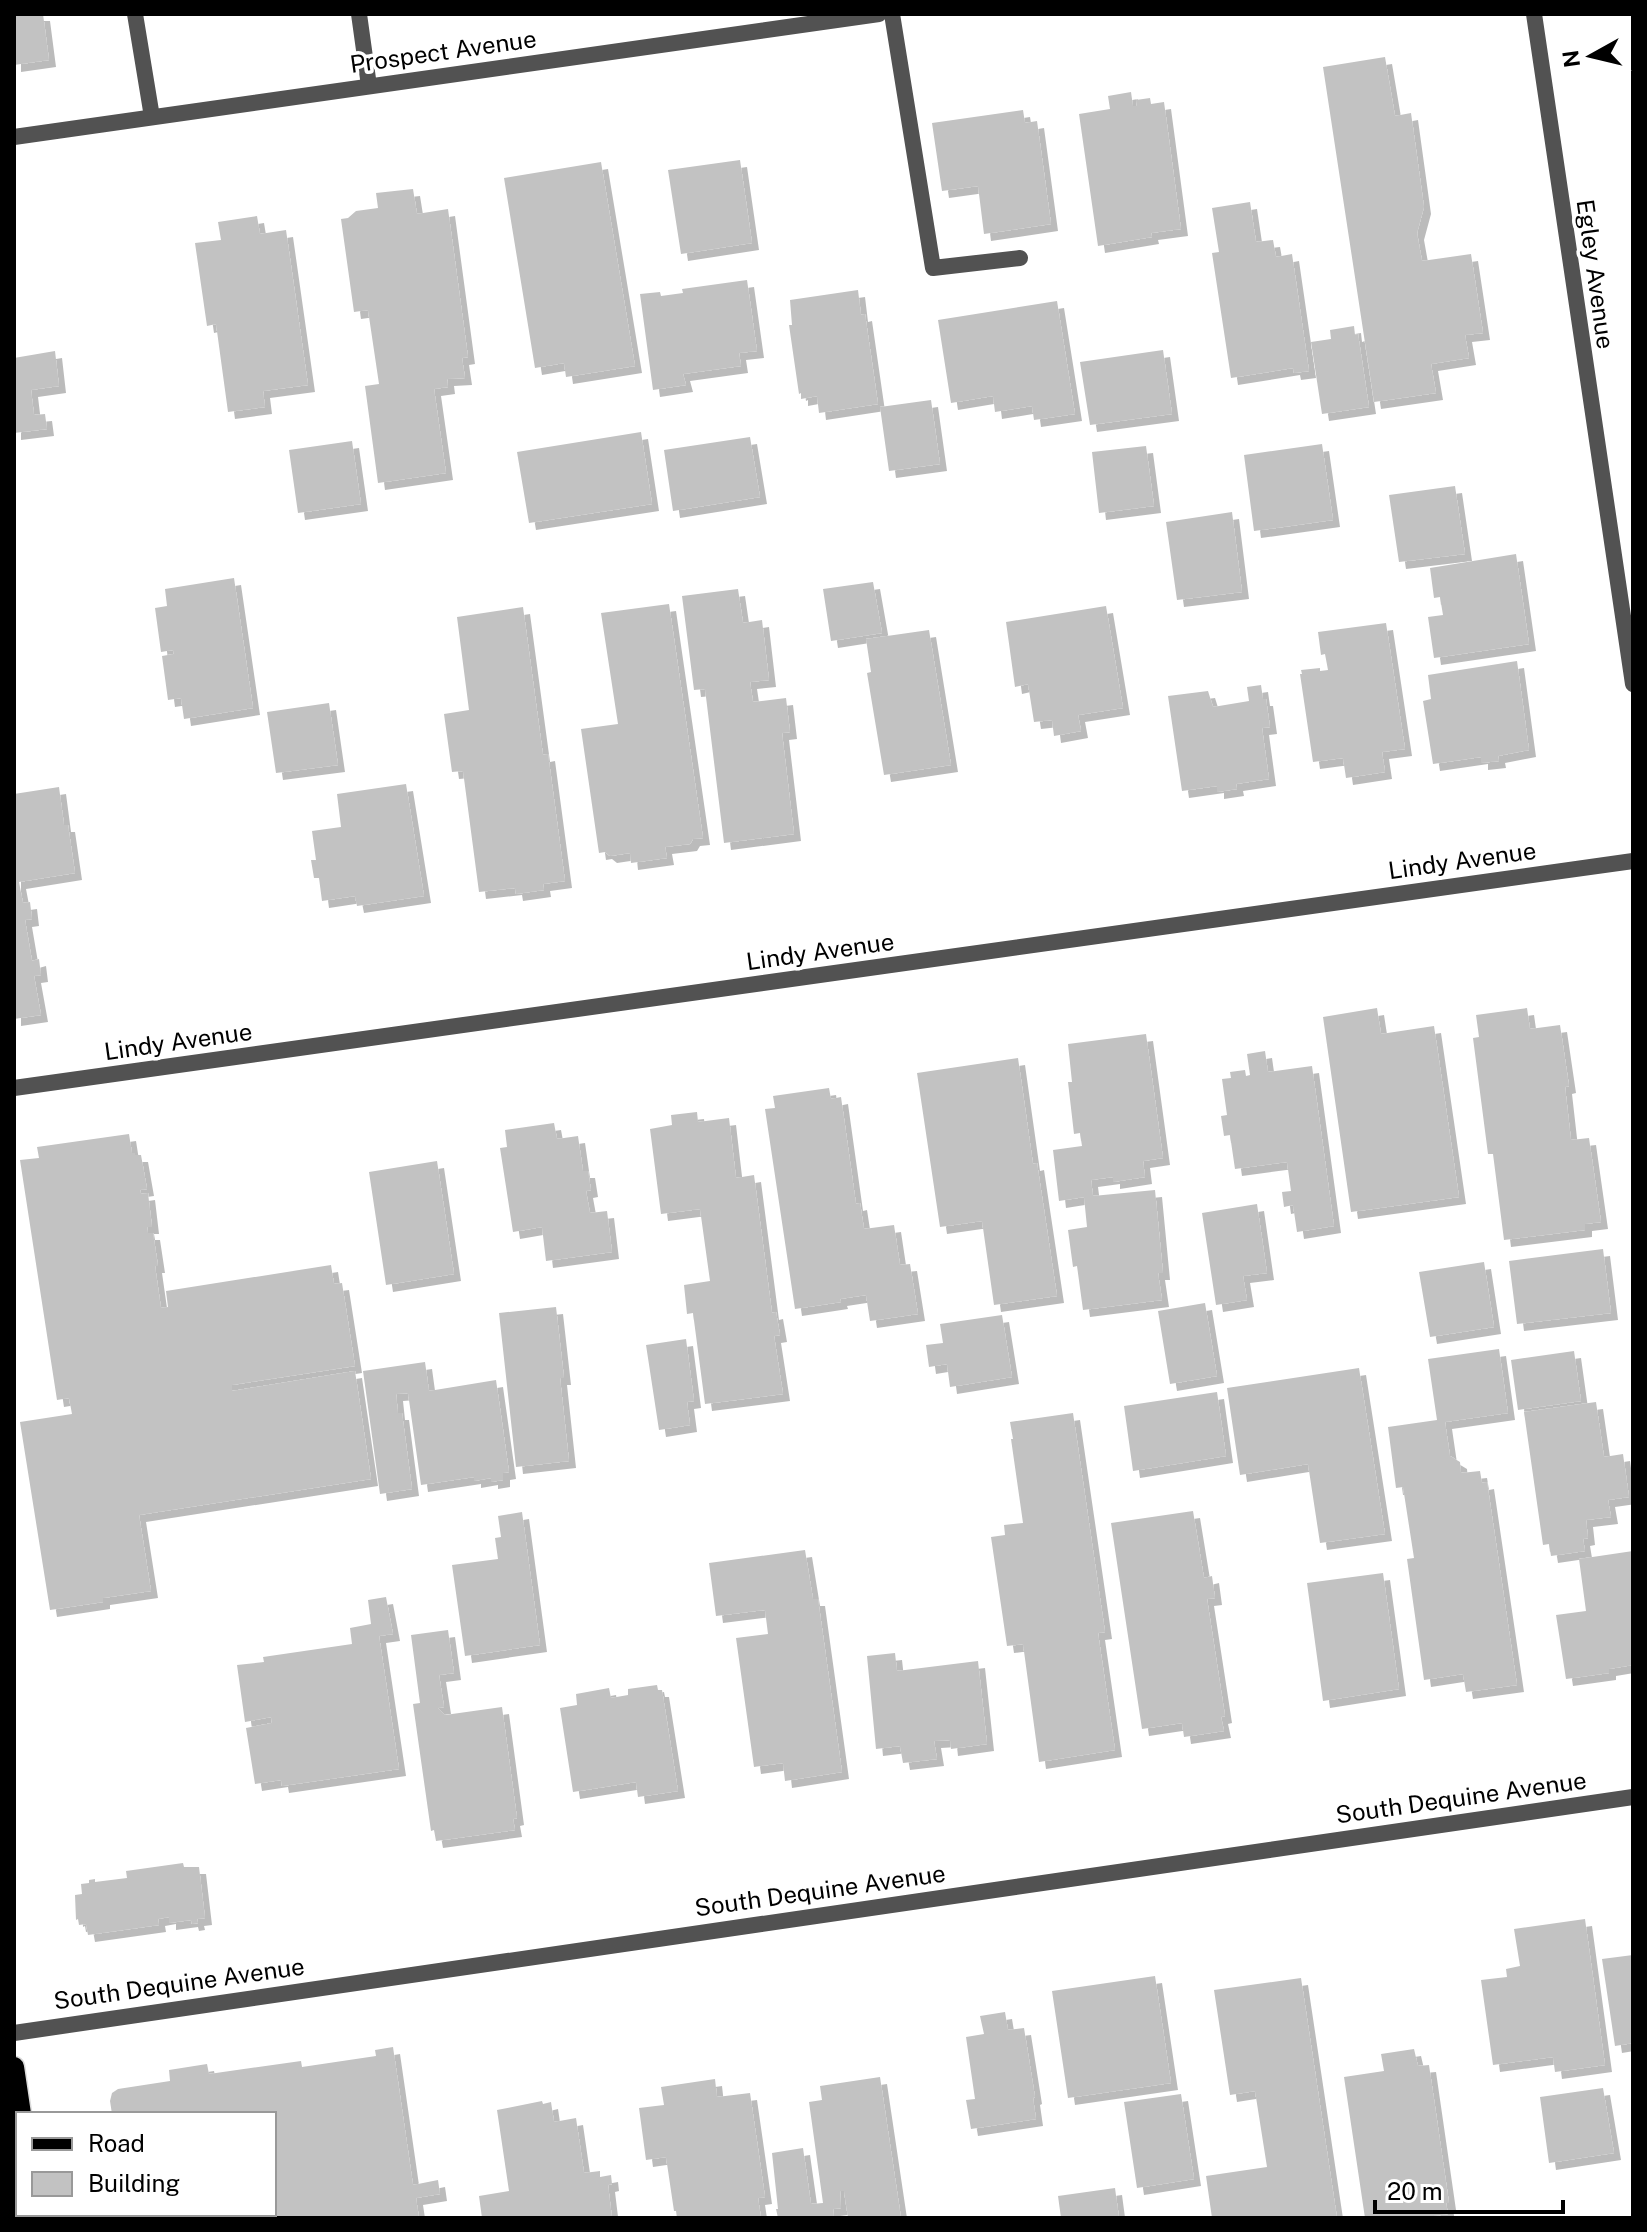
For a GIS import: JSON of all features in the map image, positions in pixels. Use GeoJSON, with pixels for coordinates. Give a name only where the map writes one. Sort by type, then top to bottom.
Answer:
{"type":"FeatureCollection","features":[{"type":"Feature","properties":{"kind":"main road"},"geometry":{"type":"LineString","coordinates":[[14,2067],[21,2112]]}},
{"type":"Feature","properties":{"kind":"street"},"geometry":{"type":"LineString","coordinates":[[135,14],[152,117]]}},
{"type":"Feature","properties":{"kind":"street"},"geometry":{"type":"LineString","coordinates":[[359,14],[369,86]]}},
{"type":"Feature","properties":{"kind":"street","name":"Prospect Avenue"},"geometry":{"type":"LineString","coordinates":[[14,137],[879,14]]}},
{"type":"Feature","properties":{"kind":"street"},"geometry":{"type":"LineString","coordinates":[[892,14],[933,268],[1020,258]]}},
{"type":"Feature","properties":{"kind":"street","name":"Egley Avenue"},"geometry":{"type":"LineString","coordinates":[[1534,14],[1633,684]]}},
{"type":"Feature","properties":{"kind":"street","name":"Lindy Avenue"},"geometry":{"type":"LineString","coordinates":[[14,1088],[1633,861]]}},
{"type":"Feature","properties":{"kind":"street","name":"South Dequine Avenue"},"geometry":{"type":"LineString","coordinates":[[14,2033],[1633,1797]]}},
{"type":"Feature","properties":{"kind":"building"},"geometry":{"type":"Polygon","coordinates":[[[14,14],[43,14],[49,60],[14,65],[14,14]]]}},
{"type":"Feature","properties":{"kind":"building"},"geometry":{"type":"Polygon","coordinates":[[[1385,57],[1395,116],[1411,113],[1424,207],[1417,233],[1422,261],[1471,254],[1483,333],[1465,335],[1469,358],[1431,364],[1436,393],[1374,402],[1323,67],[1385,57]]]}},
{"type":"Feature","properties":{"kind":"building"},"geometry":{"type":"Polygon","coordinates":[[[1131,92],[1133,106],[1137,106],[1136,100],[1150,98],[1151,104],[1164,102],[1181,229],[1098,246],[1079,114],[1110,109],[1108,96],[1131,92]]]}},
{"type":"Feature","properties":{"kind":"building"},"geometry":{"type":"Polygon","coordinates":[[[1023,110],[1025,123],[1037,121],[1051,224],[984,234],[978,186],[942,191],[932,123],[1023,110]]]}},
{"type":"Feature","properties":{"kind":"building"},"geometry":{"type":"Polygon","coordinates":[[[740,160],[752,243],[681,254],[668,170],[740,160]]]}},
{"type":"Feature","properties":{"kind":"building"},"geometry":{"type":"Polygon","coordinates":[[[601,162],[635,366],[566,377],[564,363],[535,368],[504,178],[601,162]]]}},
{"type":"Feature","properties":{"kind":"building"},"geometry":{"type":"Polygon","coordinates":[[[413,189],[417,214],[448,209],[468,357],[462,358],[465,378],[447,379],[448,387],[434,389],[446,473],[378,483],[365,386],[379,384],[368,310],[354,312],[341,219],[348,218],[356,211],[378,208],[376,193],[413,189]]]}},
{"type":"Feature","properties":{"kind":"building"},"geometry":{"type":"Polygon","coordinates":[[[1250,202],[1256,242],[1273,240],[1276,257],[1292,254],[1309,371],[1294,373],[1293,368],[1231,378],[1212,253],[1219,252],[1212,208],[1250,202]]]}},
{"type":"Feature","properties":{"kind":"building"},"geometry":{"type":"Polygon","coordinates":[[[257,216],[260,234],[286,230],[308,385],[263,391],[265,407],[228,412],[216,324],[207,326],[195,243],[221,240],[218,222],[257,216]]]}},
{"type":"Feature","properties":{"kind":"building"},"geometry":{"type":"Polygon","coordinates":[[[747,280],[757,351],[739,353],[741,366],[683,374],[686,385],[653,390],[640,294],[660,292],[661,296],[683,293],[682,289],[747,280]]]}},
{"type":"Feature","properties":{"kind":"building"},"geometry":{"type":"Polygon","coordinates":[[[858,290],[861,315],[865,314],[878,404],[819,413],[817,396],[801,399],[799,394],[789,325],[792,325],[790,300],[858,290]]]}},
{"type":"Feature","properties":{"kind":"building"},"geometry":{"type":"Polygon","coordinates":[[[1057,301],[1075,414],[1034,420],[1032,406],[995,412],[993,396],[951,403],[938,320],[1057,301]]]}},
{"type":"Feature","properties":{"kind":"building"},"geometry":{"type":"Polygon","coordinates":[[[1354,326],[1355,335],[1358,334],[1369,407],[1322,414],[1311,342],[1331,339],[1330,330],[1354,326]]]}},
{"type":"Feature","properties":{"kind":"building"},"geometry":{"type":"Polygon","coordinates":[[[1163,350],[1172,414],[1090,425],[1080,362],[1163,350]]]}},
{"type":"Feature","properties":{"kind":"building"},"geometry":{"type":"Polygon","coordinates":[[[55,351],[59,386],[31,390],[34,415],[45,414],[47,429],[14,433],[14,358],[55,351]]]}},
{"type":"Feature","properties":{"kind":"building"},"geometry":{"type":"Polygon","coordinates":[[[931,400],[940,464],[889,471],[880,407],[931,400]]]}},
{"type":"Feature","properties":{"kind":"building"},"geometry":{"type":"Polygon","coordinates":[[[641,432],[652,504],[529,523],[517,452],[641,432]]]}},
{"type":"Feature","properties":{"kind":"building"},"geometry":{"type":"Polygon","coordinates":[[[750,437],[760,497],[673,511],[664,450],[750,437]]]}},
{"type":"Feature","properties":{"kind":"building"},"geometry":{"type":"Polygon","coordinates":[[[352,441],[361,504],[298,513],[289,450],[352,441]]]}},
{"type":"Feature","properties":{"kind":"building"},"geometry":{"type":"Polygon","coordinates":[[[1322,444],[1333,520],[1254,531],[1244,455],[1322,444]]]}},
{"type":"Feature","properties":{"kind":"building"},"geometry":{"type":"Polygon","coordinates":[[[1146,446],[1154,506],[1099,513],[1092,452],[1146,446]]]}},
{"type":"Feature","properties":{"kind":"building"},"geometry":{"type":"Polygon","coordinates":[[[1455,486],[1465,554],[1399,562],[1389,495],[1455,486]]]}},
{"type":"Feature","properties":{"kind":"building"},"geometry":{"type":"Polygon","coordinates":[[[1232,512],[1242,592],[1177,600],[1166,522],[1232,512]]]}},
{"type":"Feature","properties":{"kind":"building"},"geometry":{"type":"Polygon","coordinates":[[[1516,554],[1529,644],[1434,658],[1428,617],[1443,615],[1440,597],[1434,598],[1430,568],[1516,554]]]}},
{"type":"Feature","properties":{"kind":"building"},"geometry":{"type":"Polygon","coordinates":[[[234,578],[253,708],[184,719],[181,698],[168,700],[162,656],[174,654],[173,650],[161,652],[155,608],[167,606],[165,589],[234,578]]]}},
{"type":"Feature","properties":{"kind":"building"},"geometry":{"type":"Polygon","coordinates":[[[873,582],[882,633],[831,641],[823,589],[873,582]]]}},
{"type":"Feature","properties":{"kind":"building"},"geometry":{"type":"Polygon","coordinates":[[[738,589],[743,623],[762,620],[769,680],[750,682],[753,702],[786,698],[790,732],[782,733],[794,834],[724,843],[705,689],[694,690],[682,596],[738,589]]]}},
{"type":"Feature","properties":{"kind":"building"},"geometry":{"type":"Polygon","coordinates":[[[669,604],[703,838],[693,839],[690,844],[665,847],[667,858],[631,863],[630,853],[610,856],[605,852],[599,853],[581,729],[618,724],[601,613],[669,604]]]}},
{"type":"Feature","properties":{"kind":"building"},"geometry":{"type":"Polygon","coordinates":[[[1106,606],[1123,708],[1078,715],[1081,731],[1054,736],[1052,720],[1034,722],[1028,684],[1015,687],[1006,622],[1106,606]]]}},
{"type":"Feature","properties":{"kind":"building"},"geometry":{"type":"Polygon","coordinates":[[[523,607],[543,755],[548,754],[565,881],[543,884],[544,890],[516,894],[515,888],[479,892],[463,771],[452,772],[444,714],[469,710],[457,617],[523,607]]]}},
{"type":"Feature","properties":{"kind":"building"},"geometry":{"type":"Polygon","coordinates":[[[1386,623],[1405,749],[1382,752],[1385,772],[1346,778],[1343,758],[1313,762],[1301,670],[1328,670],[1325,654],[1321,655],[1318,632],[1386,623]]]}},
{"type":"Feature","properties":{"kind":"building"},"geometry":{"type":"Polygon","coordinates":[[[929,630],[951,765],[884,775],[867,673],[871,672],[866,639],[929,630]]]}},
{"type":"Feature","properties":{"kind":"building"},"geometry":{"type":"Polygon","coordinates":[[[1517,661],[1529,750],[1498,756],[1499,761],[1481,763],[1481,757],[1433,764],[1423,701],[1431,699],[1428,675],[1517,661]]]}},
{"type":"Feature","properties":{"kind":"building"},"geometry":{"type":"Polygon","coordinates":[[[1261,685],[1270,727],[1262,728],[1269,779],[1236,784],[1237,789],[1217,792],[1217,786],[1182,791],[1168,696],[1208,691],[1213,707],[1249,701],[1247,687],[1261,685]]]}},
{"type":"Feature","properties":{"kind":"building"},"geometry":{"type":"Polygon","coordinates":[[[329,703],[338,765],[276,773],[267,712],[329,703]]]}},
{"type":"Feature","properties":{"kind":"building"},"geometry":{"type":"Polygon","coordinates":[[[406,784],[424,896],[357,906],[355,896],[322,901],[319,878],[314,878],[311,860],[316,860],[312,831],[341,827],[337,794],[406,784]]]}},
{"type":"Feature","properties":{"kind":"building"},"geometry":{"type":"Polygon","coordinates":[[[59,787],[75,873],[19,882],[23,903],[30,902],[32,919],[25,920],[32,961],[39,959],[41,975],[34,976],[41,1015],[14,1019],[14,794],[59,787]]]}},
{"type":"Feature","properties":{"kind":"building"},"geometry":{"type":"Polygon","coordinates":[[[1377,1008],[1381,1034],[1434,1026],[1459,1197],[1351,1212],[1323,1017],[1377,1008]]]}},
{"type":"Feature","properties":{"kind":"building"},"geometry":{"type":"Polygon","coordinates":[[[1527,1008],[1530,1029],[1560,1025],[1569,1086],[1565,1087],[1571,1140],[1589,1138],[1601,1222],[1585,1224],[1585,1230],[1504,1240],[1493,1154],[1488,1154],[1473,1038],[1479,1037],[1476,1015],[1527,1008]]]}},
{"type":"Feature","properties":{"kind":"building"},"geometry":{"type":"Polygon","coordinates":[[[1146,1034],[1163,1158],[1143,1161],[1145,1177],[1113,1182],[1113,1177],[1091,1180],[1093,1196],[1155,1190],[1163,1273],[1158,1273],[1162,1300],[1083,1310],[1068,1230],[1087,1227],[1084,1197],[1059,1201],[1053,1150],[1082,1146],[1080,1133],[1074,1134],[1068,1082],[1072,1082],[1068,1044],[1146,1034]]]}},
{"type":"Feature","properties":{"kind":"building"},"geometry":{"type":"Polygon","coordinates":[[[1265,1051],[1268,1072],[1312,1066],[1334,1226],[1297,1232],[1293,1205],[1284,1207],[1282,1192],[1291,1191],[1287,1162],[1235,1169],[1230,1135],[1224,1136],[1221,1116],[1227,1115],[1222,1079],[1231,1078],[1230,1072],[1245,1070],[1246,1076],[1250,1075],[1247,1054],[1265,1051]]]}},
{"type":"Feature","properties":{"kind":"building"},"geometry":{"type":"Polygon","coordinates":[[[1018,1058],[1057,1296],[994,1305],[982,1221],[940,1227],[917,1073],[1018,1058]]]}},
{"type":"Feature","properties":{"kind":"building"},"geometry":{"type":"Polygon","coordinates":[[[829,1088],[831,1099],[841,1097],[856,1204],[860,1203],[864,1229],[894,1225],[900,1265],[910,1264],[918,1314],[870,1321],[866,1295],[795,1309],[765,1109],[775,1108],[773,1096],[829,1088]]]}},
{"type":"Feature","properties":{"kind":"building"},"geometry":{"type":"Polygon","coordinates":[[[697,1112],[698,1122],[729,1118],[736,1178],[754,1175],[772,1313],[776,1312],[780,1335],[774,1336],[783,1394],[705,1404],[693,1313],[687,1314],[684,1285],[710,1281],[700,1209],[661,1214],[650,1129],[672,1125],[671,1115],[697,1112]]]}},
{"type":"Feature","properties":{"kind":"building"},"geometry":{"type":"Polygon","coordinates":[[[554,1123],[557,1139],[578,1136],[583,1171],[588,1171],[591,1190],[586,1191],[590,1213],[607,1211],[612,1252],[546,1261],[542,1227],[513,1232],[500,1148],[507,1147],[505,1130],[554,1123]]]}},
{"type":"Feature","properties":{"kind":"building"},"geometry":{"type":"Polygon","coordinates":[[[129,1134],[132,1153],[141,1155],[147,1189],[140,1190],[141,1194],[148,1193],[152,1227],[147,1227],[148,1233],[153,1233],[161,1308],[168,1307],[166,1291],[331,1265],[334,1284],[342,1283],[355,1366],[232,1385],[232,1391],[355,1371],[371,1479],[139,1515],[151,1591],[50,1610],[20,1422],[72,1414],[69,1398],[57,1400],[20,1160],[39,1158],[37,1147],[129,1134]]]}},
{"type":"Feature","properties":{"kind":"building"},"geometry":{"type":"Polygon","coordinates":[[[437,1161],[454,1274],[386,1285],[369,1172],[437,1161]]]}},
{"type":"Feature","properties":{"kind":"building"},"geometry":{"type":"Polygon","coordinates":[[[1257,1204],[1267,1273],[1243,1276],[1247,1300],[1216,1305],[1202,1213],[1257,1204]]]}},
{"type":"Feature","properties":{"kind":"building"},"geometry":{"type":"Polygon","coordinates":[[[1603,1249],[1611,1313],[1517,1324],[1509,1261],[1603,1249]]]}},
{"type":"Feature","properties":{"kind":"building"},"geometry":{"type":"Polygon","coordinates":[[[1484,1262],[1494,1327],[1430,1337],[1419,1272],[1484,1262]]]}},
{"type":"Feature","properties":{"kind":"building"},"geometry":{"type":"Polygon","coordinates":[[[1205,1303],[1217,1376],[1170,1384],[1158,1311],[1205,1303]]]}},
{"type":"Feature","properties":{"kind":"building"},"geometry":{"type":"Polygon","coordinates":[[[556,1307],[569,1461],[516,1467],[499,1313],[556,1307]]]}},
{"type":"Feature","properties":{"kind":"building"},"geometry":{"type":"Polygon","coordinates":[[[1002,1315],[1012,1377],[950,1387],[947,1364],[929,1367],[926,1345],[943,1343],[940,1324],[1002,1315]]]}},
{"type":"Feature","properties":{"kind":"building"},"geometry":{"type":"Polygon","coordinates":[[[686,1339],[694,1401],[687,1402],[690,1425],[659,1430],[646,1345],[686,1339]]]}},
{"type":"Feature","properties":{"kind":"building"},"geometry":{"type":"Polygon","coordinates":[[[1499,1349],[1508,1413],[1445,1422],[1450,1456],[1460,1462],[1461,1473],[1480,1471],[1482,1483],[1487,1482],[1517,1685],[1466,1692],[1463,1674],[1424,1680],[1407,1559],[1414,1558],[1403,1487],[1396,1488],[1388,1427],[1437,1420],[1428,1359],[1499,1349]]]}},
{"type":"Feature","properties":{"kind":"building"},"geometry":{"type":"Polygon","coordinates":[[[1574,1351],[1581,1401],[1518,1410],[1511,1360],[1574,1351]]]}},
{"type":"Feature","properties":{"kind":"building"},"geometry":{"type":"Polygon","coordinates":[[[425,1362],[429,1391],[496,1380],[509,1472],[503,1473],[503,1480],[491,1482],[491,1478],[474,1481],[474,1477],[421,1485],[408,1393],[396,1394],[398,1413],[402,1413],[412,1489],[380,1494],[363,1371],[425,1362]]]}},
{"type":"Feature","properties":{"kind":"building"},"geometry":{"type":"Polygon","coordinates":[[[1359,1368],[1385,1534],[1320,1543],[1308,1464],[1240,1475],[1227,1388],[1359,1368]]]}},
{"type":"Feature","properties":{"kind":"building"},"geometry":{"type":"Polygon","coordinates":[[[1217,1392],[1226,1456],[1133,1471],[1124,1406],[1217,1392]]]}},
{"type":"Feature","properties":{"kind":"building"},"geometry":{"type":"Polygon","coordinates":[[[1596,1402],[1604,1457],[1623,1454],[1629,1497],[1608,1500],[1611,1517],[1586,1520],[1588,1538],[1583,1539],[1585,1551],[1551,1556],[1549,1544],[1543,1545],[1524,1412],[1596,1402]]]}},
{"type":"Feature","properties":{"kind":"building"},"geometry":{"type":"Polygon","coordinates":[[[1073,1413],[1105,1632],[1098,1633],[1115,1750],[1039,1762],[1023,1644],[1007,1646],[991,1537],[1005,1535],[1004,1525],[1023,1523],[1010,1422],[1073,1413]]]}},
{"type":"Feature","properties":{"kind":"building"},"geometry":{"type":"Polygon","coordinates":[[[1193,1511],[1204,1578],[1212,1576],[1215,1598],[1207,1599],[1225,1716],[1221,1717],[1224,1731],[1184,1737],[1182,1723],[1142,1729],[1111,1523],[1193,1511]]]}},
{"type":"Feature","properties":{"kind":"building"},"geometry":{"type":"Polygon","coordinates":[[[522,1512],[540,1645],[465,1656],[452,1565],[498,1559],[495,1538],[501,1537],[498,1516],[522,1512]]]}},
{"type":"Feature","properties":{"kind":"building"},"geometry":{"type":"Polygon","coordinates":[[[805,1550],[813,1599],[818,1599],[842,1772],[785,1781],[783,1763],[754,1767],[736,1638],[768,1634],[765,1610],[716,1616],[709,1563],[805,1550]]]}},
{"type":"Feature","properties":{"kind":"building"},"geometry":{"type":"Polygon","coordinates":[[[1633,1551],[1633,1665],[1609,1669],[1609,1673],[1566,1679],[1556,1615],[1586,1611],[1579,1559],[1633,1551]]]}},
{"type":"Feature","properties":{"kind":"building"},"geometry":{"type":"Polygon","coordinates":[[[1383,1573],[1399,1689],[1323,1701],[1307,1583],[1383,1573]]]}},
{"type":"Feature","properties":{"kind":"building"},"geometry":{"type":"Polygon","coordinates":[[[386,1597],[393,1634],[379,1636],[399,1769],[282,1786],[281,1780],[255,1784],[246,1728],[272,1723],[271,1717],[245,1722],[237,1665],[264,1662],[263,1657],[352,1644],[350,1628],[371,1624],[368,1600],[386,1597]]]}},
{"type":"Feature","properties":{"kind":"building"},"geometry":{"type":"Polygon","coordinates":[[[448,1630],[454,1673],[439,1675],[444,1707],[438,1708],[445,1715],[502,1707],[517,1818],[513,1819],[515,1830],[436,1841],[434,1830],[431,1831],[413,1704],[420,1703],[411,1635],[448,1630]]]}},
{"type":"Feature","properties":{"kind":"building"},"geometry":{"type":"Polygon","coordinates":[[[895,1653],[897,1671],[978,1661],[987,1744],[951,1749],[950,1740],[934,1741],[937,1759],[903,1763],[900,1746],[876,1749],[867,1656],[895,1653]]]}},
{"type":"Feature","properties":{"kind":"building"},"geometry":{"type":"Polygon","coordinates":[[[657,1685],[658,1690],[662,1690],[678,1791],[638,1797],[636,1782],[573,1792],[560,1708],[577,1705],[576,1694],[609,1688],[611,1698],[628,1695],[628,1689],[657,1685]]]}},
{"type":"Feature","properties":{"kind":"building"},"geometry":{"type":"Polygon","coordinates":[[[183,1863],[184,1867],[199,1867],[205,1918],[197,1919],[198,1923],[192,1924],[191,1920],[169,1923],[169,1917],[158,1919],[159,1925],[88,1935],[86,1924],[79,1925],[76,1920],[75,1895],[82,1894],[81,1884],[95,1879],[95,1882],[127,1878],[126,1871],[183,1863]]]}},
{"type":"Feature","properties":{"kind":"building"},"geometry":{"type":"Polygon","coordinates":[[[1585,1919],[1605,2065],[1555,2072],[1553,2057],[1493,2065],[1481,1980],[1507,1977],[1506,1969],[1520,1966],[1514,1929],[1585,1919]]]}},
{"type":"Feature","properties":{"kind":"building"},"geometry":{"type":"Polygon","coordinates":[[[1633,1955],[1633,2043],[1615,2046],[1602,1959],[1633,1955]]]}},
{"type":"Feature","properties":{"kind":"building"},"geometry":{"type":"Polygon","coordinates":[[[1155,1976],[1171,2083],[1068,2098],[1052,1991],[1155,1976]]]}},
{"type":"Feature","properties":{"kind":"building"},"geometry":{"type":"Polygon","coordinates":[[[1301,1978],[1337,2218],[1212,2218],[1206,2176],[1267,2167],[1255,2091],[1230,2095],[1214,1990],[1301,1978]]]}},
{"type":"Feature","properties":{"kind":"building"},"geometry":{"type":"Polygon","coordinates":[[[1005,2012],[1008,2030],[1024,2028],[1036,2119],[971,2129],[966,2100],[975,2099],[966,2037],[984,2034],[980,2016],[1005,2012]]]}},
{"type":"Feature","properties":{"kind":"building"},"geometry":{"type":"Polygon","coordinates":[[[393,2047],[413,2185],[438,2180],[440,2194],[416,2198],[419,2218],[135,2218],[276,2216],[276,2112],[112,2112],[112,2093],[118,2089],[170,2081],[169,2070],[207,2064],[209,2074],[301,2061],[302,2067],[376,2056],[375,2050],[393,2047]]]}},
{"type":"Feature","properties":{"kind":"building"},"geometry":{"type":"Polygon","coordinates":[[[1414,2049],[1418,2066],[1429,2065],[1448,2214],[1419,2218],[1365,2218],[1344,2077],[1384,2071],[1381,2054],[1414,2049]]]}},
{"type":"Feature","properties":{"kind":"building"},"geometry":{"type":"Polygon","coordinates":[[[880,2077],[901,2218],[848,2218],[844,2191],[840,2191],[841,2208],[833,2209],[834,2218],[778,2218],[772,2153],[803,2148],[811,2204],[823,2203],[809,2102],[822,2100],[820,2086],[880,2077]]]}},
{"type":"Feature","properties":{"kind":"building"},"geometry":{"type":"Polygon","coordinates":[[[715,2079],[717,2097],[750,2093],[765,2197],[758,2198],[761,2218],[677,2218],[666,2157],[646,2160],[639,2108],[664,2105],[661,2087],[715,2079]]]}},
{"type":"Feature","properties":{"kind":"building"},"geometry":{"type":"Polygon","coordinates":[[[1603,2088],[1614,2153],[1549,2163],[1540,2097],[1603,2088]]]}},
{"type":"Feature","properties":{"kind":"building"},"geometry":{"type":"Polygon","coordinates":[[[1181,2094],[1194,2179],[1137,2188],[1124,2102],[1181,2094]]]}},
{"type":"Feature","properties":{"kind":"building"},"geometry":{"type":"Polygon","coordinates":[[[542,2101],[543,2104],[551,2102],[554,2122],[576,2118],[584,2173],[600,2171],[600,2177],[611,2175],[612,2184],[608,2185],[612,2218],[482,2218],[479,2196],[509,2191],[497,2110],[542,2101]]]}},
{"type":"Feature","properties":{"kind":"building"},"geometry":{"type":"Polygon","coordinates":[[[1115,2188],[1119,2218],[1061,2218],[1058,2196],[1115,2188]]]}}]}
